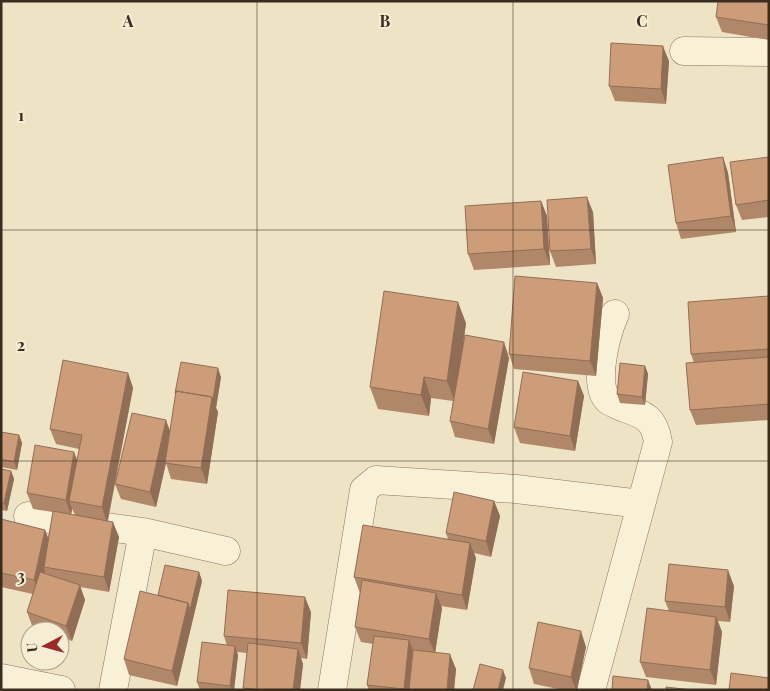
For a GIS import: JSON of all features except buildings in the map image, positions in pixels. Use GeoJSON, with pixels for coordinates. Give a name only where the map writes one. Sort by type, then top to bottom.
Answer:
{"type":"FeatureCollection","features":[{"type":"Feature","properties":{"kind":"street"},"geometry":{"type":"LineString","coordinates":[[684,51],[769,52]]}},
{"type":"Feature","properties":{"kind":"street"},"geometry":{"type":"LineString","coordinates":[[591,690],[658,442],[656,428],[650,420],[642,414],[615,404],[604,394],[600,375],[611,324],[616,314]]}},
{"type":"Feature","properties":{"kind":"street"},"geometry":{"type":"LineString","coordinates":[[332,690],[364,490],[376,480],[516,489],[641,504]]}},
{"type":"Feature","properties":{"kind":"street"},"geometry":{"type":"LineString","coordinates":[[28,516],[143,532],[226,551]]}},
{"type":"Feature","properties":{"kind":"street"},"geometry":{"type":"LineString","coordinates":[[113,690],[143,532]]}},
{"type":"Feature","properties":{"kind":"street"},"geometry":{"type":"LineString","coordinates":[[1,678],[61,690]]}}]}
